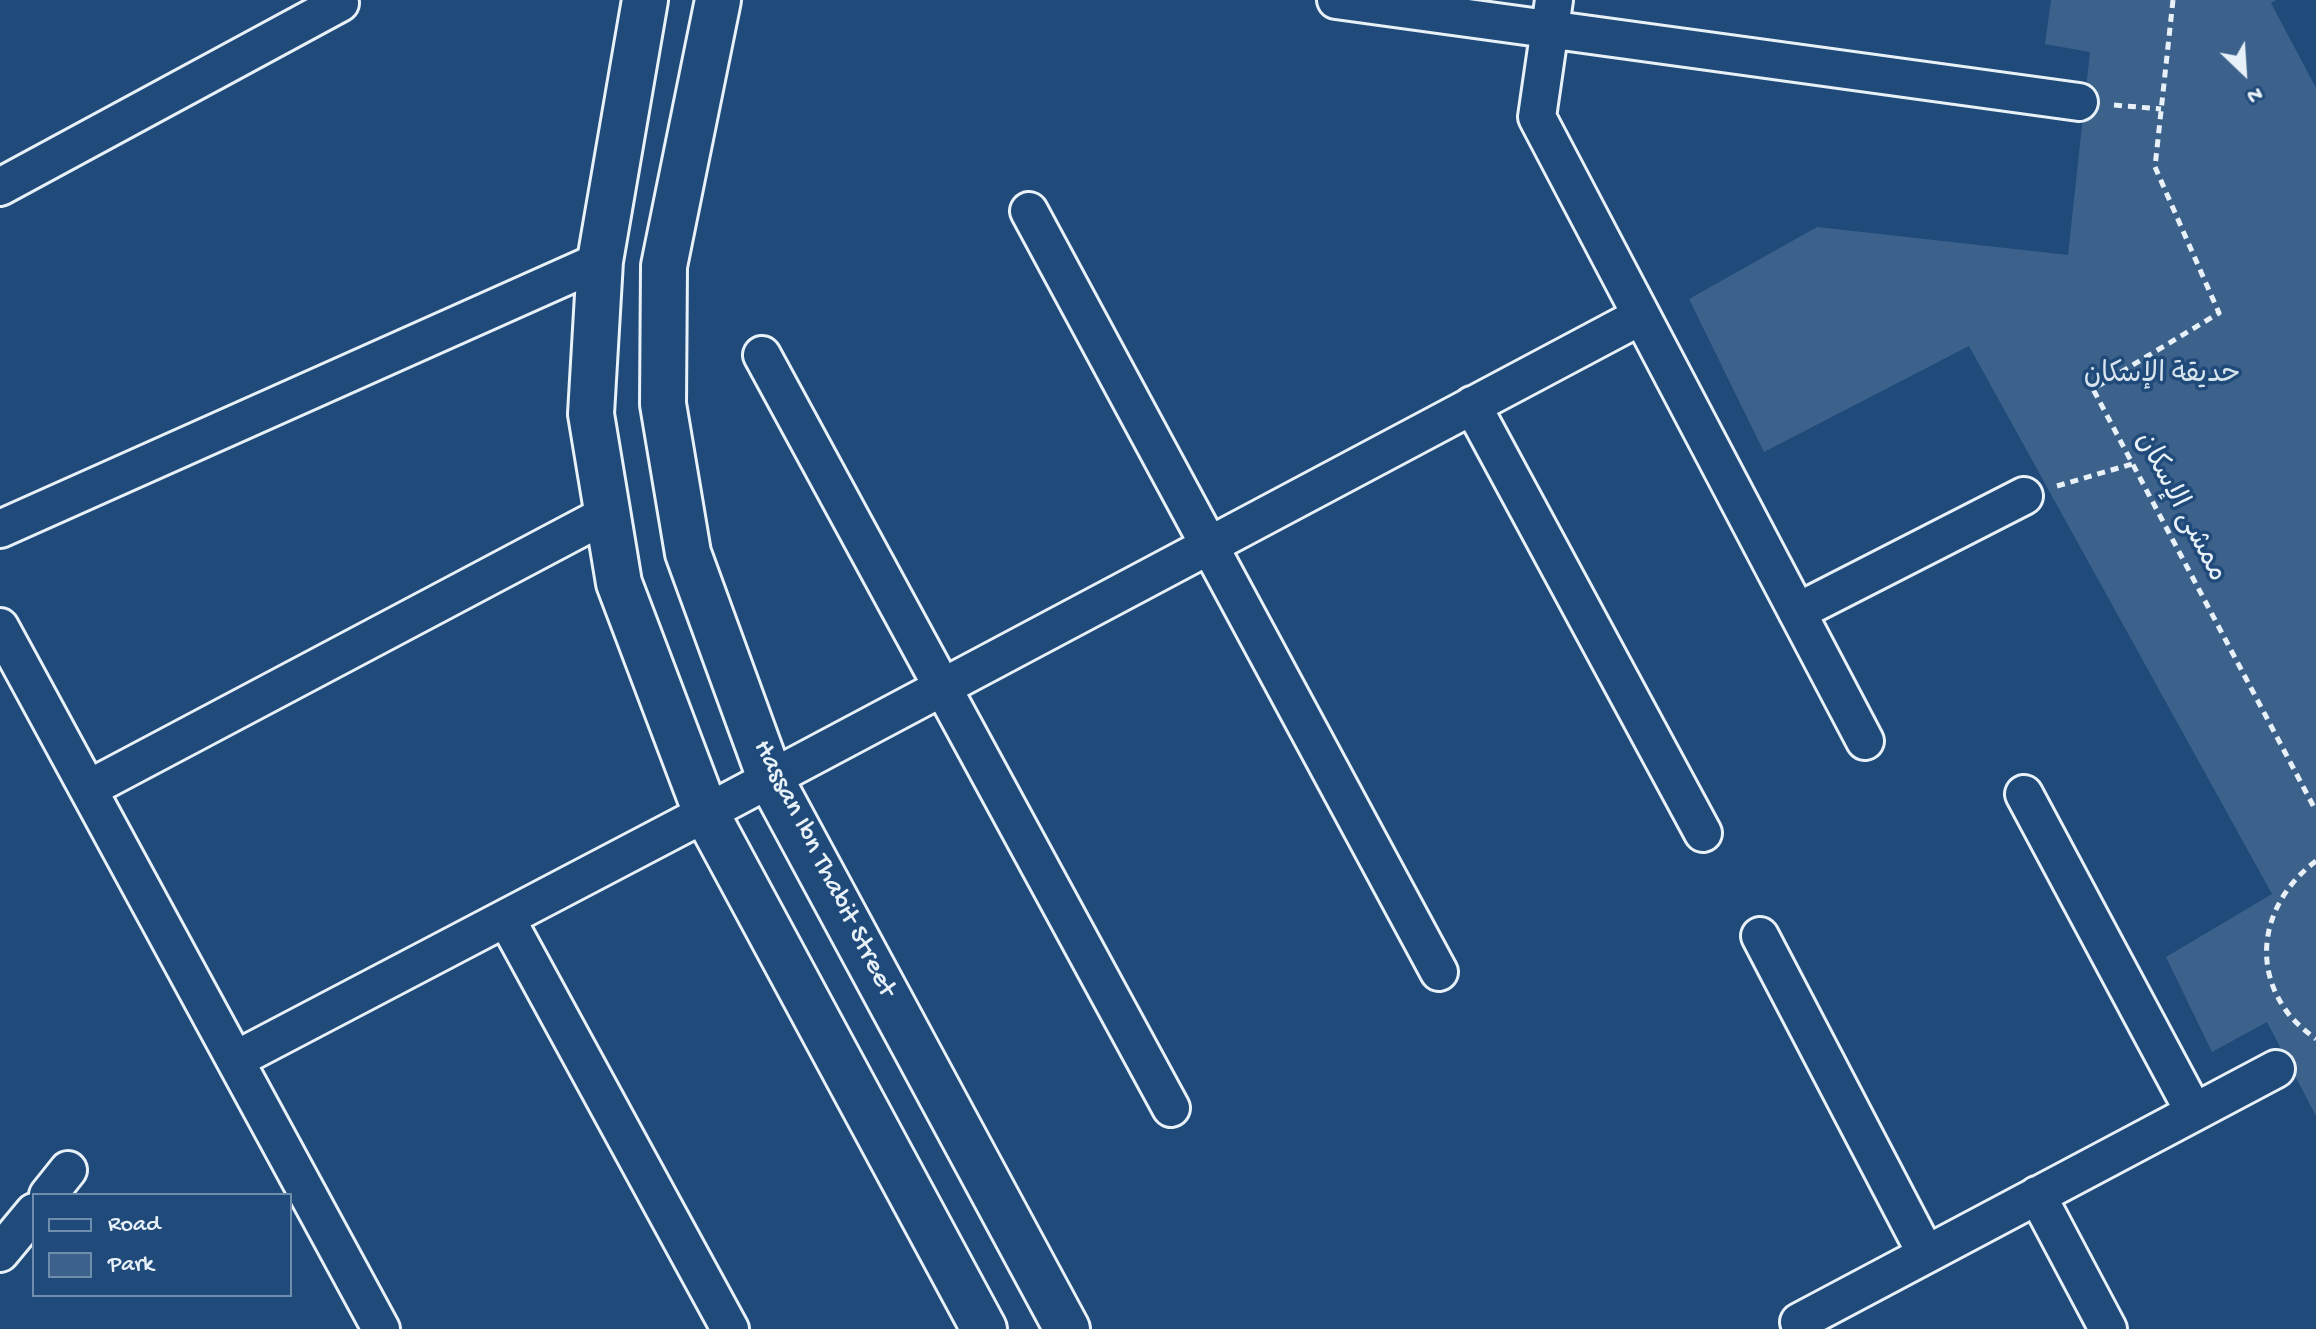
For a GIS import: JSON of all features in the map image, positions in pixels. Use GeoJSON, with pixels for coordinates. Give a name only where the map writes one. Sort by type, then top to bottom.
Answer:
{"type":"FeatureCollection","features":[{"type":"Feature","properties":{"kind":"street"},"geometry":{"type":"LineString","coordinates":[[645,0],[600,261],[591,414],[619,583],[706,813],[984,1329]]}},
{"type":"Feature","properties":{"kind":"street","name":"Hassan Ibn Thabit Street"},"geometry":{"type":"LineString","coordinates":[[718,0],[664,266],[663,404],[688,553],[770,778],[1067,1329]]}},
{"type":"Feature","properties":{"kind":"street"},"geometry":{"type":"LineString","coordinates":[[1336,0],[1552,15],[2079,102]]}},
{"type":"Feature","properties":{"kind":"street"},"geometry":{"type":"LineString","coordinates":[[0,187],[340,3]]}},
{"type":"Feature","properties":{"kind":"street"},"geometry":{"type":"LineString","coordinates":[[1552,15],[1537,117],[1865,741]]}},
{"type":"Feature","properties":{"kind":"street"},"geometry":{"type":"LineString","coordinates":[[1029,211],[1439,972]]}},
{"type":"Feature","properties":{"kind":"street"},"geometry":{"type":"LineString","coordinates":[[0,529],[600,261]]}},
{"type":"Feature","properties":{"kind":"street"},"geometry":{"type":"LineString","coordinates":[[235,1060],[1641,316]]}},
{"type":"Feature","properties":{"kind":"street"},"geometry":{"type":"LineString","coordinates":[[762,355],[1171,1108]]}},
{"type":"Feature","properties":{"kind":"street"},"geometry":{"type":"LineString","coordinates":[[1472,405],[1703,833]]}},
{"type":"Feature","properties":{"kind":"street"},"geometry":{"type":"LineString","coordinates":[[1797,612],[2024,496]]}},
{"type":"Feature","properties":{"kind":"street"},"geometry":{"type":"LineString","coordinates":[[88,789],[607,514]]}},
{"type":"Feature","properties":{"kind":"street"},"geometry":{"type":"LineString","coordinates":[[0,627],[381,1329]]}},
{"type":"Feature","properties":{"kind":"street"},"geometry":{"type":"LineString","coordinates":[[2024,794],[2194,1112]]}},
{"type":"Feature","properties":{"kind":"street"},"geometry":{"type":"LineString","coordinates":[[506,918],[730,1329]]}},
{"type":"Feature","properties":{"kind":"street"},"geometry":{"type":"LineString","coordinates":[[1760,936],[1926,1254]]}},
{"type":"Feature","properties":{"kind":"street"},"geometry":{"type":"LineString","coordinates":[[1799,1322],[2276,1069]]}},
{"type":"Feature","properties":{"kind":"street"},"geometry":{"type":"LineString","coordinates":[[2037,1195],[2108,1329]]}},
{"type":"Feature","properties":{"kind":"street"},"geometry":{"type":"LineString","coordinates":[[0,1253],[32,1214]]}},
{"type":"Feature","properties":{"kind":"path","name":"ممشى الإسكان"},"geometry":{"type":"LineString","coordinates":[[2173,0],[2155,167],[2219,313],[2093,389],[2316,811]]}},
{"type":"Feature","properties":{"kind":"path"},"geometry":{"type":"LineString","coordinates":[[2079,102],[2161,109]]}},
{"type":"Feature","properties":{"kind":"path"},"geometry":{"type":"LineString","coordinates":[[2024,496],[2132,464]]}},
{"type":"Feature","properties":{"kind":"path"},"geometry":{"type":"LineString","coordinates":[[2316,861],[2296,877],[2282,895],[2272,917],[2267,940],[2273,987],[2284,1008],[2299,1026],[2316,1039]]}},
{"type":"Feature","properties":{"kind":"green space","name":"حديقة الإسكان"},"geometry":{"type":"Polygon","coordinates":[[[2051,0],[2276,0],[2271,3],[2316,88],[2316,1116],[2267,1022],[2212,1052],[2166,957],[2272,894],[1969,346],[1764,452],[1689,299],[1817,227],[2068,255],[2090,52],[2045,44],[2051,0]]]}}]}
